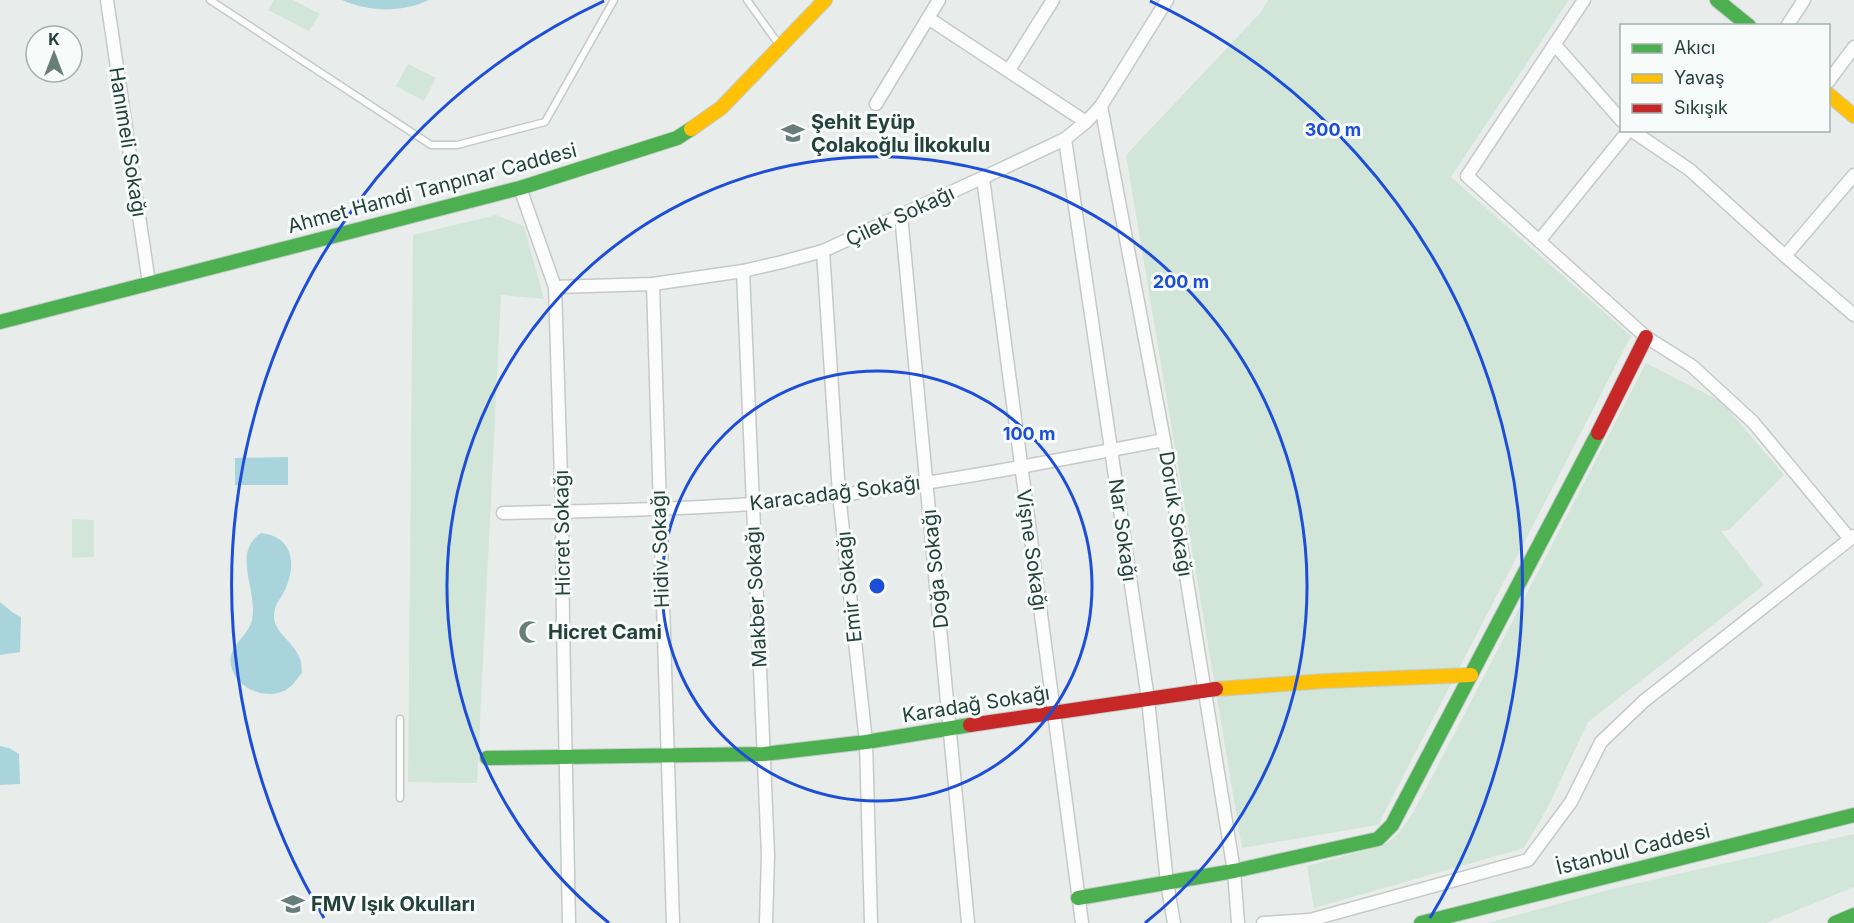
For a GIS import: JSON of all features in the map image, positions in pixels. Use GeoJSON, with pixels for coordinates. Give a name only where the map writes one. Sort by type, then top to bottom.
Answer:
{"type":"FeatureCollection","features":[{"type":"Feature","properties":{"kind":"main road","name":"Ahmet Hamdi Tanpınar Caddesi"},"geometry":{"type":"LineString","coordinates":[[0,322],[520,188],[677,138],[721,108],[825,0]]}},
{"type":"Feature","properties":{"kind":"main road"},"geometry":{"type":"LineString","coordinates":[[1722,2],[1747,24]]}},
{"type":"Feature","properties":{"kind":"main road"},"geometry":{"type":"LineString","coordinates":[[1830,96],[1854,116]]}},
{"type":"Feature","properties":{"kind":"main road"},"geometry":{"type":"LineString","coordinates":[[1078,898],[1234,871],[1378,839],[1392,825],[1571,488],[1646,338]]}},
{"type":"Feature","properties":{"kind":"main road","name":"Karadağ Sokağı"},"geometry":{"type":"LineString","coordinates":[[487,758],[764,754],[866,742],[1053,711],[1206,690],[1325,681],[1471,675]]}},
{"type":"Feature","properties":{"kind":"main road","name":"İstanbul Caddesi"},"geometry":{"type":"LineString","coordinates":[[1421,923],[1854,815]]}},
{"type":"Feature","properties":{"kind":"main road"},"geometry":{"type":"LineString","coordinates":[[1835,923],[1854,915]]}},
{"type":"Feature","properties":{"kind":"street","name":"Hanımeli Sokağı"},"geometry":{"type":"LineString","coordinates":[[107,0],[149,283]]}},
{"type":"Feature","properties":{"kind":"street"},"geometry":{"type":"LineString","coordinates":[[876,104],[939,0]]}},
{"type":"Feature","properties":{"kind":"street"},"geometry":{"type":"LineString","coordinates":[[1009,70],[1053,0]]}},
{"type":"Feature","properties":{"kind":"street","name":"Çilek Sokağı"},"geometry":{"type":"LineString","coordinates":[[555,287],[653,284],[743,271],[823,251],[982,178],[1065,139],[1086,122],[1101,106],[1167,0]]}},
{"type":"Feature","properties":{"kind":"street"},"geometry":{"type":"LineString","coordinates":[[1263,923],[1310,920],[1528,860],[1571,802],[1601,742],[1644,701],[1852,537],[1753,422],[1692,366],[1646,338],[1467,176],[1584,0]]}},
{"type":"Feature","properties":{"kind":"street"},"geometry":{"type":"LineString","coordinates":[[1788,24],[1804,0]]}},
{"type":"Feature","properties":{"kind":"street"},"geometry":{"type":"LineString","coordinates":[[928,18],[1086,122]]}},
{"type":"Feature","properties":{"kind":"street"},"geometry":{"type":"LineString","coordinates":[[1555,45],[1620,119]]}},
{"type":"Feature","properties":{"kind":"street"},"geometry":{"type":"LineString","coordinates":[[1830,79],[1854,47]]}},
{"type":"Feature","properties":{"kind":"street","name":"Doruk Sokağı"},"geometry":{"type":"LineString","coordinates":[[1101,106],[1164,440],[1206,690],[1234,871],[1238,923]]}},
{"type":"Feature","properties":{"kind":"street"},"geometry":{"type":"LineString","coordinates":[[1539,241],[1628,132]]}},
{"type":"Feature","properties":{"kind":"street"},"geometry":{"type":"LineString","coordinates":[[1633,132],[1690,170],[1854,315]]}},
{"type":"Feature","properties":{"kind":"street","name":"Nar Sokağı"},"geometry":{"type":"LineString","coordinates":[[1065,139],[1148,699],[1167,883],[1174,923]]}},
{"type":"Feature","properties":{"kind":"street"},"geometry":{"type":"LineString","coordinates":[[1785,256],[1854,175]]}},
{"type":"Feature","properties":{"kind":"street","name":"Vişne Sokağı"},"geometry":{"type":"LineString","coordinates":[[982,178],[1082,923]]}},
{"type":"Feature","properties":{"kind":"street","name":"Hicret Sokağı"},"geometry":{"type":"LineString","coordinates":[[520,188],[555,287],[570,923]]}},
{"type":"Feature","properties":{"kind":"street","name":"Doğa Sokağı"},"geometry":{"type":"LineString","coordinates":[[901,215],[968,923]]}},
{"type":"Feature","properties":{"kind":"street","name":"Emir Sokağı"},"geometry":{"type":"LineString","coordinates":[[823,251],[838,494],[866,742],[872,923]]}},
{"type":"Feature","properties":{"kind":"street","name":"Makber Sokağı"},"geometry":{"type":"LineString","coordinates":[[743,271],[768,855],[766,923]]}},
{"type":"Feature","properties":{"kind":"street","name":"Hidiv Sokağı"},"geometry":{"type":"LineString","coordinates":[[653,284],[673,923]]}},
{"type":"Feature","properties":{"kind":"street","name":"Karacadağ Sokağı"},"geometry":{"type":"LineString","coordinates":[[503,513],[752,504],[926,482],[1164,440]]}},
{"type":"Feature","properties":{"kind":"lane"},"geometry":{"type":"LineString","coordinates":[[210,0],[431,145],[457,145],[545,122],[614,0]]}},
{"type":"Feature","properties":{"kind":"lane"},"geometry":{"type":"LineString","coordinates":[[747,0],[780,46]]}},
{"type":"Feature","properties":{"kind":"lane"},"geometry":{"type":"LineString","coordinates":[[400,719],[400,798]]}},
{"type":"Feature","properties":{"kind":"green space"},"geometry":{"type":"Polygon","coordinates":[[[274,0],[293,0],[320,14],[309,31],[268,10],[274,0]]]}},
{"type":"Feature","properties":{"kind":"green space"},"geometry":{"type":"Polygon","coordinates":[[[1268,0],[1569,0],[1451,177],[1631,336],[1378,825],[1242,848],[1126,155],[1261,12],[1268,0]]]}},
{"type":"Feature","properties":{"kind":"green space"},"geometry":{"type":"Polygon","coordinates":[[[408,64],[436,78],[424,101],[396,86],[408,64]]]}},
{"type":"Feature","properties":{"kind":"green space"},"geometry":{"type":"Polygon","coordinates":[[[496,215],[524,226],[544,299],[501,295],[477,783],[408,782],[413,235],[496,215]]]}},
{"type":"Feature","properties":{"kind":"green space"},"geometry":{"type":"Polygon","coordinates":[[[1646,363],[1722,402],[1784,475],[1729,530],[1721,531],[1764,585],[1588,722],[1548,807],[1524,848],[1314,908],[1307,866],[1381,846],[1395,837],[1410,818],[1646,363]]]}},
{"type":"Feature","properties":{"kind":"green space"},"geometry":{"type":"Polygon","coordinates":[[[72,519],[94,520],[94,557],[72,558],[72,519]]]}},
{"type":"Feature","properties":{"kind":"green space"},"geometry":{"type":"Polygon","coordinates":[[[1854,834],[1854,887],[1766,923],[1488,923],[1612,889],[1854,834]]]}},
{"type":"Feature","properties":{"kind":"water"},"geometry":{"type":"Polygon","coordinates":[[[342,0],[429,0],[397,9],[374,9],[342,0]]]}},
{"type":"Feature","properties":{"kind":"water"},"geometry":{"type":"Polygon","coordinates":[[[288,457],[288,485],[235,485],[235,458],[288,457]]]}},
{"type":"Feature","properties":{"kind":"water"},"geometry":{"type":"Polygon","coordinates":[[[261,533],[279,539],[289,551],[290,576],[274,615],[280,632],[297,653],[302,673],[286,690],[269,694],[260,693],[245,686],[238,680],[231,665],[232,652],[252,620],[248,551],[252,541],[261,533]]]}},
{"type":"Feature","properties":{"kind":"water"},"geometry":{"type":"Polygon","coordinates":[[[0,602],[21,617],[20,652],[0,655],[0,602]]]}},
{"type":"Feature","properties":{"kind":"water"},"geometry":{"type":"Polygon","coordinates":[[[0,746],[19,754],[20,784],[0,785],[0,746]]]}},
{"type":"Feature","properties":{"kind":"traffic: fast"},"geometry":{"type":"LineString","coordinates":[[1717,0],[1747,24]]}},
{"type":"Feature","properties":{"kind":"traffic: fast"},"geometry":{"type":"LineString","coordinates":[[0,322],[520,188],[677,138],[691,129]]}},
{"type":"Feature","properties":{"kind":"traffic: fast"},"geometry":{"type":"LineString","coordinates":[[1078,898],[1234,871],[1378,839],[1392,825],[1598,433]]}},
{"type":"Feature","properties":{"kind":"traffic: fast"},"geometry":{"type":"LineString","coordinates":[[487,758],[764,754],[866,742],[970,725]]}},
{"type":"Feature","properties":{"kind":"traffic: fast"},"geometry":{"type":"LineString","coordinates":[[1421,923],[1854,815]]}},
{"type":"Feature","properties":{"kind":"traffic: fast"},"geometry":{"type":"LineString","coordinates":[[1835,923],[1854,915]]}},
{"type":"Feature","properties":{"kind":"traffic: slow"},"geometry":{"type":"LineString","coordinates":[[691,129],[721,108],[825,0]]}},
{"type":"Feature","properties":{"kind":"traffic: slow"},"geometry":{"type":"LineString","coordinates":[[1830,96],[1854,116]]}},
{"type":"Feature","properties":{"kind":"traffic: slow"},"geometry":{"type":"LineString","coordinates":[[1216,689],[1325,681],[1471,675]]}},
{"type":"Feature","properties":{"kind":"traffic: jam"},"geometry":{"type":"LineString","coordinates":[[1598,433],[1646,337]]}},
{"type":"Feature","properties":{"kind":"traffic: jam"},"geometry":{"type":"LineString","coordinates":[[970,725],[1216,689]]}},
{"type":"Feature","properties":{"kind":"place","name":"Şehit Eyüp Çolakoğlu İlkokulu"},"geometry":{"type":"Point","coordinates":[793,133]}},
{"type":"Feature","properties":{"kind":"place","name":"Hicret Cami"},"geometry":{"type":"Point","coordinates":[530,632]}},
{"type":"Feature","properties":{"kind":"place","name":"FMV Işık Okulları"},"geometry":{"type":"Point","coordinates":[293,904]}}]}
